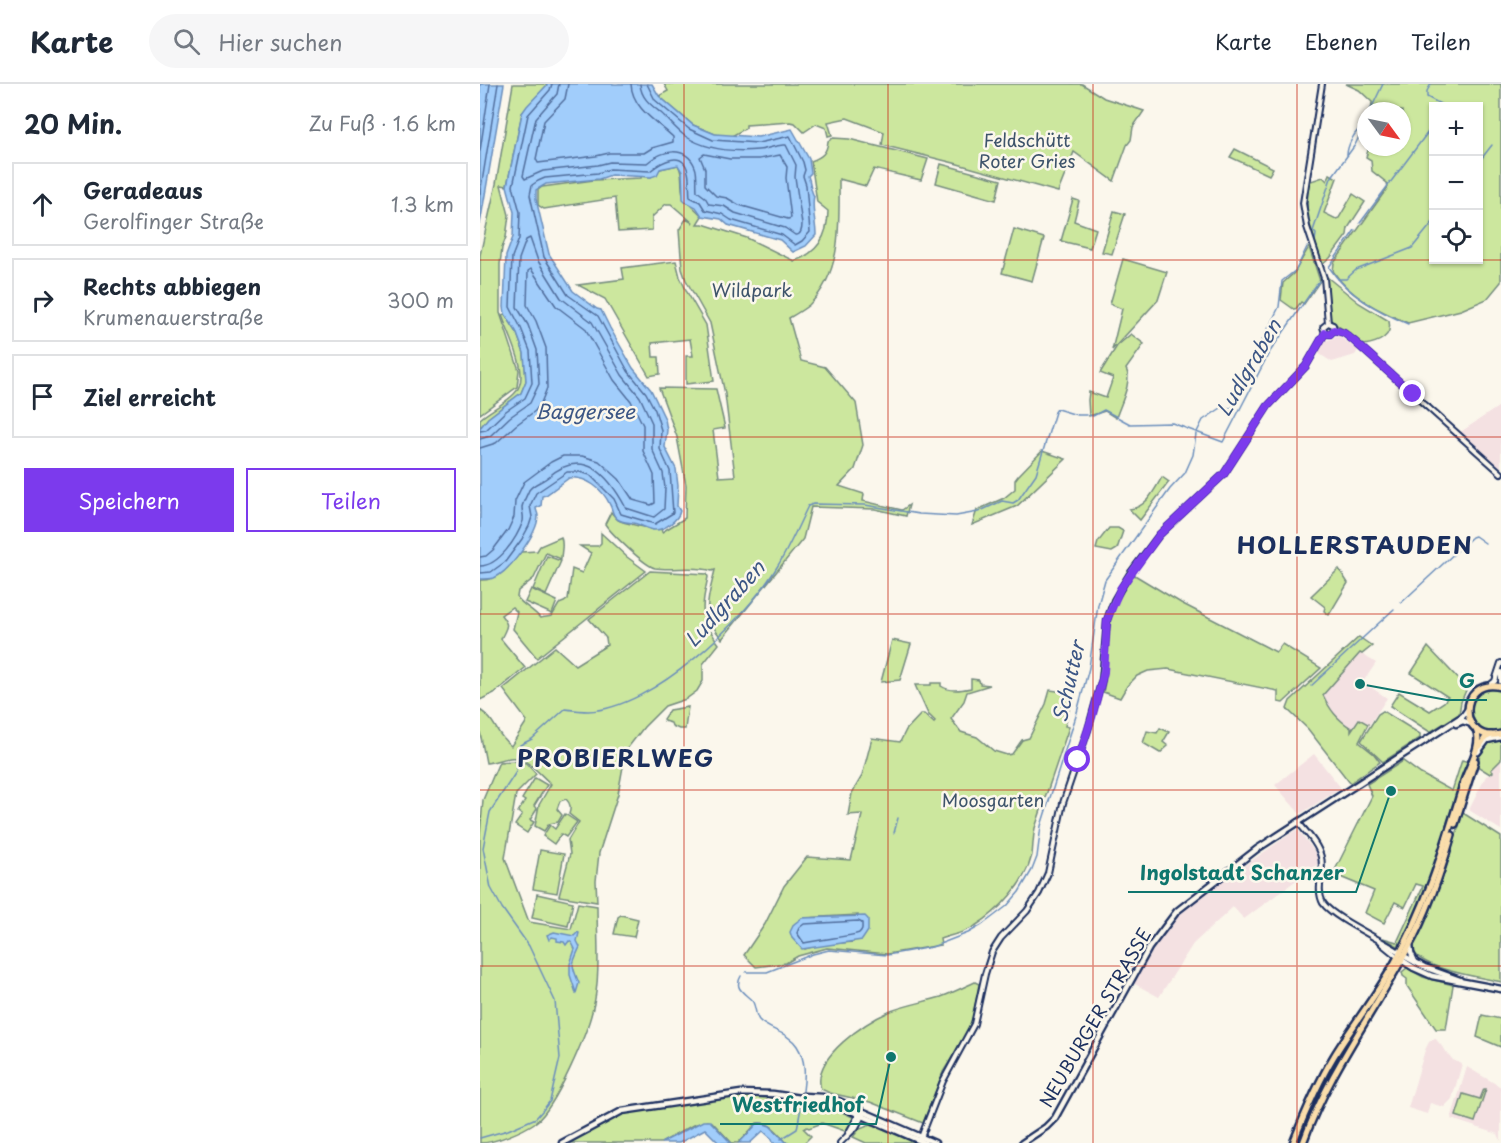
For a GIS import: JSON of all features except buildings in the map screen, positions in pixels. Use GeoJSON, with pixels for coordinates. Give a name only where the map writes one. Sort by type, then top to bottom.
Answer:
{"type":"FeatureCollection","features":[{"type":"Feature","properties":{"kind":"main road"},"geometry":{"type":"LineString","coordinates":[[1303,1143],[1316,1108],[1333,1075],[1401,956],[1441,858],[1478,743],[1479,736],[1472,724],[1468,709],[1470,700],[1475,692],[1490,686],[1501,687]]}},
{"type":"Feature","properties":{"kind":"main road","name":"NEUBURGER STRASSE"},"geometry":{"type":"LineString","coordinates":[[1022,1143],[1047,1127],[1055,1118],[1132,978],[1154,940],[1171,917],[1257,849],[1463,716],[1468,709]]}},
{"type":"Feature","properties":{"kind":"main road","name":"NEUBURGER STRASSE"},"geometry":{"type":"LineString","coordinates":[[1427,739],[1461,722],[1472,724]]}},
{"type":"Feature","properties":{"kind":"main road"},"geometry":{"type":"LineString","coordinates":[[1476,729],[1491,735],[1501,735]]}},
{"type":"Feature","properties":{"kind":"main road"},"geometry":{"type":"LineString","coordinates":[[1293,1143],[1323,1073],[1410,945],[1438,880],[1474,762],[1483,740],[1491,735]]}},
{"type":"Feature","properties":{"kind":"main road"},"geometry":{"type":"LineString","coordinates":[[1478,752],[1487,740],[1501,735]]}},
{"type":"Feature","properties":{"kind":"main road"},"geometry":{"type":"LineString","coordinates":[[1410,945],[1415,962]]}},
{"type":"Feature","properties":{"kind":"main road"},"geometry":{"type":"LineString","coordinates":[[1401,956],[1460,980],[1501,989]]}},
{"type":"Feature","properties":{"kind":"main road"},"geometry":{"type":"LineString","coordinates":[[1401,956],[1414,968],[1432,975],[1460,980]]}},
{"type":"Feature","properties":{"kind":"main road"},"geometry":{"type":"LineString","coordinates":[[562,1143],[622,1111],[741,1093],[825,1097],[922,1140],[935,1143]]}},
{"type":"Feature","properties":{"kind":"street"},"geometry":{"type":"LineString","coordinates":[[1322,84],[1305,183],[1304,210],[1307,227],[1324,278],[1328,323],[1334,330],[1344,333],[1354,341],[1501,473]]}},
{"type":"Feature","properties":{"kind":"street"},"geometry":{"type":"LineString","coordinates":[[922,1140],[944,1080],[974,1024],[984,974],[993,951],[1001,938],[1027,911],[1048,873],[1063,803],[1098,696],[1105,663],[1107,620],[1114,600],[1129,575],[1159,535],[1224,474],[1268,406],[1306,366],[1325,333],[1323,327],[1328,323]]}},
{"type":"Feature","properties":{"kind":"street"},"geometry":{"type":"LineString","coordinates":[[1325,333],[1330,334],[1334,330]]}},
{"type":"Feature","properties":{"kind":"street"},"geometry":{"type":"LineString","coordinates":[[1490,686],[1496,679],[1501,663]]}},
{"type":"Feature","properties":{"kind":"street"},"geometry":{"type":"LineString","coordinates":[[1501,672],[1501,682]]}},
{"type":"Feature","properties":{"kind":"street"},"geometry":{"type":"LineString","coordinates":[[1298,822],[1320,854],[1322,864],[1319,889],[1324,904],[1401,956]]}},
{"type":"Feature","properties":{"kind":"street"},"geometry":{"type":"LineString","coordinates":[[840,1143],[862,1114]]}},
{"type":"Feature","properties":{"kind":"shaded area"},"geometry":{"type":"Polygon","coordinates":[[[1339,336],[1358,350],[1355,355],[1332,362],[1318,353],[1324,341],[1339,336]]]}},
{"type":"Feature","properties":{"kind":"shaded area"},"geometry":{"type":"Polygon","coordinates":[[[1501,405],[1501,468],[1459,433],[1501,405]]]}},
{"type":"Feature","properties":{"kind":"shaded area"},"geometry":{"type":"Polygon","coordinates":[[[1360,653],[1376,663],[1363,682],[1387,698],[1360,739],[1350,733],[1351,728],[1335,716],[1323,695],[1360,653]]]}},
{"type":"Feature","properties":{"kind":"shaded area"},"geometry":{"type":"Polygon","coordinates":[[[1314,754],[1341,788],[1300,814],[1275,785],[1314,754]]]}},
{"type":"Feature","properties":{"kind":"shaded area"},"geometry":{"type":"Polygon","coordinates":[[[1501,760],[1501,830],[1469,810],[1486,776],[1491,774],[1491,770],[1501,760]]]}},
{"type":"Feature","properties":{"kind":"shaded area"},"geometry":{"type":"Polygon","coordinates":[[[1296,830],[1317,855],[1318,864],[1244,919],[1233,907],[1193,944],[1159,997],[1133,983],[1170,923],[1209,890],[1296,830]]]}},
{"type":"Feature","properties":{"kind":"shaded area"},"geometry":{"type":"Polygon","coordinates":[[[1435,1038],[1453,1060],[1462,1064],[1452,1099],[1444,1107],[1430,1103],[1427,1114],[1408,1108],[1425,1050],[1429,1042],[1435,1038]]]}},
{"type":"Feature","properties":{"kind":"shaded area"},"geometry":{"type":"Polygon","coordinates":[[[1467,1067],[1501,1087],[1501,1141],[1498,1134],[1451,1119],[1467,1067]]]}},
{"type":"Feature","properties":{"kind":"green space"},"geometry":{"type":"Polygon","coordinates":[[[513,84],[548,84],[522,113],[507,186],[501,185],[509,215],[500,264],[500,313],[519,370],[517,387],[480,414],[480,255],[496,184],[513,84]]]}},
{"type":"Feature","properties":{"kind":"green space","name":"Feldschütt Roter Gries"},"geometry":{"type":"Polygon","coordinates":[[[664,84],[1082,84],[1104,98],[1144,111],[1133,127],[1131,140],[1114,181],[1074,152],[1058,192],[882,145],[884,132],[847,118],[828,122],[832,135],[828,136],[826,128],[816,124],[804,132],[795,123],[790,122],[746,125],[746,128],[730,137],[715,134],[693,125],[659,96],[668,91],[664,84]]]}},
{"type":"Feature","properties":{"kind":"green space"},"geometry":{"type":"Polygon","coordinates":[[[1346,84],[1501,84],[1501,282],[1487,299],[1461,310],[1408,323],[1377,309],[1357,296],[1333,271],[1334,263],[1388,187],[1387,183],[1372,171],[1371,160],[1366,156],[1411,156],[1411,102],[1372,102],[1359,90],[1346,84]]]}},
{"type":"Feature","properties":{"kind":"green space","name":"Wildpark"},"geometry":{"type":"Polygon","coordinates":[[[833,138],[849,139],[928,159],[921,180],[874,169],[866,186],[839,179],[837,246],[828,278],[809,305],[789,318],[801,361],[825,367],[856,403],[863,445],[855,469],[839,486],[864,494],[863,501],[902,510],[909,505],[906,516],[875,509],[811,507],[803,539],[722,639],[708,614],[708,598],[715,570],[669,569],[650,566],[636,556],[605,524],[611,512],[618,520],[661,529],[662,532],[685,518],[686,485],[677,437],[659,388],[716,389],[725,428],[713,430],[719,477],[735,476],[725,394],[710,323],[682,269],[679,230],[686,219],[693,223],[671,204],[666,204],[652,217],[652,230],[618,232],[615,198],[544,209],[538,205],[538,190],[542,187],[594,180],[651,177],[660,169],[678,165],[684,197],[702,216],[697,224],[747,238],[794,261],[803,258],[816,248],[824,235],[828,211],[817,202],[811,161],[823,154],[828,141],[833,138]]]}},
{"type":"Feature","properties":{"kind":"green space"},"geometry":{"type":"Polygon","coordinates":[[[1235,149],[1273,168],[1269,175],[1230,157],[1235,149]]]}},
{"type":"Feature","properties":{"kind":"green space"},"geometry":{"type":"Polygon","coordinates":[[[941,164],[1001,180],[996,200],[936,183],[941,164]]]}},
{"type":"Feature","properties":{"kind":"green space"},"geometry":{"type":"Polygon","coordinates":[[[1330,174],[1337,178],[1324,213],[1336,219],[1339,218],[1353,194],[1365,202],[1348,228],[1347,235],[1322,265],[1307,215],[1308,182],[1323,177],[1327,181],[1330,174]]]}},
{"type":"Feature","properties":{"kind":"green space"},"geometry":{"type":"Polygon","coordinates":[[[1073,199],[1079,201],[1074,221],[1096,229],[1090,248],[1061,241],[1073,199]]]}},
{"type":"Feature","properties":{"kind":"green space"},"geometry":{"type":"Polygon","coordinates":[[[1114,211],[1125,214],[1112,254],[1102,252],[1114,211]]]}},
{"type":"Feature","properties":{"kind":"green space"},"geometry":{"type":"Polygon","coordinates":[[[1014,229],[1044,238],[1032,281],[1002,273],[1014,229]]]}},
{"type":"Feature","properties":{"kind":"green space"},"geometry":{"type":"Polygon","coordinates":[[[1309,247],[1320,281],[1304,304],[1301,302],[1295,310],[1281,300],[1283,283],[1294,273],[1309,247]]]}},
{"type":"Feature","properties":{"kind":"green space"},"geometry":{"type":"Polygon","coordinates":[[[1123,259],[1167,272],[1158,300],[1112,350],[1122,309],[1110,304],[1123,259]]]}},
{"type":"Feature","properties":{"kind":"green space"},"geometry":{"type":"Polygon","coordinates":[[[676,261],[687,292],[706,325],[714,381],[686,384],[686,356],[693,356],[690,339],[652,343],[653,357],[659,357],[660,374],[649,376],[605,299],[578,285],[624,279],[622,268],[676,261]]]}},
{"type":"Feature","properties":{"kind":"green space"},"geometry":{"type":"Polygon","coordinates":[[[1327,277],[1359,303],[1389,321],[1390,327],[1387,335],[1379,341],[1364,345],[1329,319],[1327,277]]]}},
{"type":"Feature","properties":{"kind":"green space"},"geometry":{"type":"Polygon","coordinates":[[[505,314],[516,331],[524,353],[526,381],[521,393],[488,418],[480,428],[480,419],[514,394],[521,377],[517,355],[502,315],[505,314]]]}},
{"type":"Feature","properties":{"kind":"green space"},"geometry":{"type":"Polygon","coordinates":[[[1131,334],[1144,344],[1126,369],[1127,386],[1116,418],[1105,411],[1089,416],[1089,392],[1106,398],[1113,378],[1100,373],[1117,346],[1131,334]]]}},
{"type":"Feature","properties":{"kind":"green space"},"geometry":{"type":"Polygon","coordinates":[[[1042,451],[1066,459],[1017,506],[972,525],[977,510],[1004,498],[1015,489],[1015,480],[1042,451]]]}},
{"type":"Feature","properties":{"kind":"green space"},"geometry":{"type":"Polygon","coordinates":[[[1162,477],[1169,482],[1140,520],[1129,509],[1145,502],[1162,477]]]}},
{"type":"Feature","properties":{"kind":"green space"},"geometry":{"type":"Polygon","coordinates":[[[1109,528],[1118,528],[1123,531],[1117,549],[1112,552],[1096,549],[1098,542],[1109,528]]]}},
{"type":"Feature","properties":{"kind":"green space"},"geometry":{"type":"Polygon","coordinates":[[[601,533],[646,571],[537,658],[513,629],[517,612],[512,607],[501,615],[507,626],[501,639],[525,668],[494,693],[480,700],[480,580],[487,580],[498,575],[521,552],[537,551],[540,546],[561,537],[561,559],[546,553],[534,578],[518,591],[517,597],[540,618],[552,616],[559,604],[568,599],[572,569],[582,573],[591,553],[580,546],[598,546],[601,543],[601,533]]]}},
{"type":"Feature","properties":{"kind":"green space"},"geometry":{"type":"Polygon","coordinates":[[[547,556],[561,561],[546,595],[533,589],[547,556]]]}},
{"type":"Feature","properties":{"kind":"green space"},"geometry":{"type":"Polygon","coordinates":[[[1339,569],[1348,583],[1329,615],[1324,611],[1325,607],[1311,596],[1339,569]]]}},
{"type":"Feature","properties":{"kind":"green space"},"geometry":{"type":"Polygon","coordinates":[[[650,571],[707,574],[703,612],[719,644],[703,664],[703,681],[697,691],[686,699],[665,706],[626,750],[618,794],[599,853],[596,881],[597,902],[559,896],[570,854],[568,840],[579,822],[569,814],[570,806],[566,799],[560,801],[557,809],[562,815],[558,822],[549,824],[544,831],[535,826],[539,805],[551,784],[528,763],[516,758],[486,763],[480,732],[480,710],[486,714],[511,746],[527,721],[503,689],[555,647],[575,665],[607,645],[606,638],[589,619],[650,571]]]}},
{"type":"Feature","properties":{"kind":"green space"},"geometry":{"type":"Polygon","coordinates":[[[1133,574],[1181,603],[1276,652],[1282,644],[1321,668],[1283,703],[1278,702],[1278,691],[1168,669],[1148,671],[1137,676],[1120,698],[1103,692],[1111,617],[1117,600],[1133,574]]]}},
{"type":"Feature","properties":{"kind":"green space"},"geometry":{"type":"Polygon","coordinates":[[[531,589],[557,601],[552,614],[525,602],[531,589]]]}},
{"type":"Feature","properties":{"kind":"green space"},"geometry":{"type":"Polygon","coordinates":[[[1359,637],[1372,646],[1362,654],[1360,653],[1323,695],[1334,714],[1351,728],[1351,731],[1359,719],[1368,724],[1359,742],[1380,762],[1350,783],[1308,729],[1287,709],[1290,701],[1359,637]]]}},
{"type":"Feature","properties":{"kind":"green space"},"geometry":{"type":"Polygon","coordinates":[[[892,640],[911,644],[900,680],[881,682],[892,640]]]}},
{"type":"Feature","properties":{"kind":"green space"},"geometry":{"type":"Polygon","coordinates":[[[1428,647],[1467,688],[1459,714],[1430,732],[1390,706],[1399,692],[1430,711],[1448,697],[1411,673],[1428,647]]]}},
{"type":"Feature","properties":{"kind":"green space","name":"Moosgarten"},"geometry":{"type":"Polygon","coordinates":[[[971,679],[979,680],[980,684],[990,685],[967,692],[964,701],[951,719],[961,732],[977,737],[994,751],[1007,755],[1012,754],[1022,740],[1029,738],[1046,704],[1050,690],[1073,693],[1065,726],[1069,727],[1035,828],[1029,866],[1010,896],[975,926],[940,939],[941,945],[887,954],[827,948],[798,956],[786,963],[756,967],[744,955],[765,924],[784,886],[807,857],[851,860],[862,815],[848,815],[852,793],[862,776],[872,738],[900,742],[906,730],[921,714],[934,723],[915,685],[941,683],[944,688],[952,690],[971,688],[971,679]],[[858,915],[802,918],[805,949],[819,945],[853,942],[858,915]]]}},
{"type":"Feature","properties":{"kind":"green space"},"geometry":{"type":"Polygon","coordinates":[[[1486,688],[1501,688],[1501,732],[1481,730],[1471,718],[1472,702],[1486,688]]]}},
{"type":"Feature","properties":{"kind":"green space"},"geometry":{"type":"Polygon","coordinates":[[[688,707],[685,729],[679,729],[664,721],[669,710],[688,707]]]}},
{"type":"Feature","properties":{"kind":"green space"},"geometry":{"type":"Polygon","coordinates":[[[1383,711],[1420,734],[1420,738],[1383,762],[1361,741],[1378,714],[1383,711]]]}},
{"type":"Feature","properties":{"kind":"green space"},"geometry":{"type":"Polygon","coordinates":[[[1160,728],[1169,732],[1163,742],[1168,746],[1160,753],[1143,743],[1147,731],[1157,733],[1160,728]]]}},
{"type":"Feature","properties":{"kind":"green space"},"geometry":{"type":"Polygon","coordinates":[[[1501,738],[1501,760],[1490,774],[1477,766],[1482,748],[1487,742],[1501,738]]]}},
{"type":"Feature","properties":{"kind":"green space"},"geometry":{"type":"Polygon","coordinates":[[[1462,760],[1469,762],[1453,804],[1444,839],[1416,912],[1398,946],[1383,938],[1397,942],[1423,886],[1416,884],[1405,907],[1395,902],[1384,923],[1365,913],[1374,891],[1333,874],[1372,796],[1367,784],[1403,761],[1452,791],[1462,760]]]}},
{"type":"Feature","properties":{"kind":"green space"},"geometry":{"type":"Polygon","coordinates":[[[499,762],[526,763],[536,774],[516,794],[505,858],[529,922],[571,929],[578,903],[597,906],[597,983],[593,1008],[578,1052],[544,1114],[536,1122],[517,1133],[480,1143],[480,835],[483,800],[499,762]]]}},
{"type":"Feature","properties":{"kind":"green space"},"geometry":{"type":"Polygon","coordinates":[[[535,778],[547,785],[534,806],[537,809],[530,820],[534,822],[527,833],[515,825],[522,815],[518,812],[525,801],[522,799],[535,778]]]}},
{"type":"Feature","properties":{"kind":"green space"},"geometry":{"type":"Polygon","coordinates":[[[1463,813],[1501,837],[1501,982],[1429,964],[1414,952],[1414,945],[1442,880],[1463,813]]]}},
{"type":"Feature","properties":{"kind":"green space"},"geometry":{"type":"Polygon","coordinates":[[[565,814],[577,822],[566,837],[561,834],[554,844],[543,836],[550,825],[555,829],[565,814]]]}},
{"type":"Feature","properties":{"kind":"green space"},"geometry":{"type":"Polygon","coordinates":[[[540,850],[564,854],[557,893],[533,889],[540,850]]]}},
{"type":"Feature","properties":{"kind":"green space"},"geometry":{"type":"Polygon","coordinates":[[[537,894],[573,902],[568,926],[532,918],[537,894]]]}},
{"type":"Feature","properties":{"kind":"green space"},"geometry":{"type":"Polygon","coordinates":[[[621,915],[638,919],[634,937],[614,934],[618,917],[621,915]]]}},
{"type":"Feature","properties":{"kind":"green space"},"geometry":{"type":"Polygon","coordinates":[[[1407,968],[1423,977],[1453,985],[1446,1029],[1436,1029],[1407,986],[1407,979],[1402,972],[1407,968]]]}},
{"type":"Feature","properties":{"kind":"green space"},"geometry":{"type":"Polygon","coordinates":[[[975,982],[979,984],[973,1017],[965,1036],[943,1072],[923,1123],[870,1102],[821,1089],[820,1077],[824,1065],[832,1053],[855,1032],[891,1011],[941,997],[975,982]]]}},
{"type":"Feature","properties":{"kind":"green space"},"geometry":{"type":"Polygon","coordinates":[[[1381,990],[1301,1143],[1294,1143],[1313,1097],[1337,1055],[1381,990]]]}},
{"type":"Feature","properties":{"kind":"green space"},"geometry":{"type":"Polygon","coordinates":[[[1482,1015],[1501,1019],[1501,1047],[1477,1037],[1482,1015]]]}},
{"type":"Feature","properties":{"kind":"green space"},"geometry":{"type":"Polygon","coordinates":[[[1486,1089],[1475,1122],[1456,1116],[1463,1094],[1480,1099],[1486,1089]]]}},
{"type":"Feature","properties":{"kind":"green space"},"geometry":{"type":"Polygon","coordinates":[[[740,1097],[812,1103],[853,1117],[853,1121],[845,1131],[822,1123],[807,1127],[804,1129],[811,1136],[804,1143],[787,1143],[774,1129],[766,1124],[757,1123],[738,1143],[732,1143],[713,1123],[707,1121],[693,1125],[661,1143],[569,1143],[610,1119],[624,1114],[656,1107],[740,1097]]]}},
{"type":"Feature","properties":{"kind":"green space"},"geometry":{"type":"Polygon","coordinates":[[[870,1124],[920,1143],[866,1143],[853,1137],[860,1128],[870,1124]]]}},
{"type":"Feature","properties":{"kind":"water"},"geometry":{"type":"Polygon","coordinates":[[[480,84],[504,84],[480,224],[480,84]]]}},
{"type":"Feature","properties":{"kind":"water","name":"Baggersee"},"geometry":{"type":"Polygon","coordinates":[[[548,84],[652,84],[659,96],[693,125],[715,134],[758,137],[792,129],[809,159],[811,173],[808,176],[814,196],[816,235],[806,246],[793,252],[780,240],[728,225],[721,219],[702,216],[696,207],[683,199],[682,172],[678,165],[660,169],[657,175],[651,177],[611,175],[599,179],[546,184],[536,190],[549,254],[573,291],[601,310],[633,368],[651,390],[665,419],[667,430],[665,447],[676,469],[677,506],[680,511],[674,521],[659,530],[621,521],[615,517],[607,499],[598,489],[588,481],[569,478],[542,496],[541,506],[536,508],[537,523],[528,542],[515,560],[494,578],[480,579],[480,428],[488,418],[521,393],[526,381],[524,353],[516,331],[505,314],[504,307],[506,256],[513,237],[514,212],[507,186],[522,113],[548,84]]]}},
{"type":"Feature","properties":{"kind":"water"},"geometry":{"type":"Polygon","coordinates":[[[865,916],[868,919],[868,931],[862,940],[802,949],[792,938],[790,932],[794,924],[802,918],[865,916]]]}},
{"type":"Feature","properties":{"kind":"water"},"geometry":{"type":"Polygon","coordinates":[[[554,932],[574,936],[579,933],[577,941],[580,947],[573,965],[579,983],[576,993],[570,975],[570,964],[575,949],[569,941],[566,945],[564,942],[557,941],[557,938],[552,937],[549,940],[547,935],[554,932]]]}},
{"type":"Feature","properties":{"kind":"water"},"geometry":{"type":"Polygon","coordinates":[[[703,1121],[710,1121],[731,1143],[719,1143],[705,1129],[679,1143],[661,1143],[703,1121]]]}},
{"type":"Feature","properties":{"kind":"water"},"geometry":{"type":"Polygon","coordinates":[[[757,1124],[770,1126],[787,1143],[773,1143],[763,1131],[750,1143],[739,1143],[757,1124]]]}},
{"type":"Feature","properties":{"kind":"waterway","name":"Schutter"},"geometry":{"type":"LineString","coordinates":[[1374,102],[1383,84]]}},
{"type":"Feature","properties":{"kind":"waterway"},"geometry":{"type":"LineString","coordinates":[[1431,84],[1427,97],[1436,102]]}},
{"type":"Feature","properties":{"kind":"waterway"},"geometry":{"type":"LineString","coordinates":[[1347,155],[1348,147],[1357,131]]}},
{"type":"Feature","properties":{"kind":"waterway"},"geometry":{"type":"LineString","coordinates":[[1360,223],[1429,131]]}},
{"type":"Feature","properties":{"kind":"waterway","name":"Schutter"},"geometry":{"type":"LineString","coordinates":[[1315,241],[1316,234],[1313,231],[1331,178],[1357,141]]}},
{"type":"Feature","properties":{"kind":"waterway"},"geometry":{"type":"LineString","coordinates":[[1483,157],[1492,145]]}},
{"type":"Feature","properties":{"kind":"waterway"},"geometry":{"type":"LineString","coordinates":[[1338,279],[1346,279],[1356,270],[1412,248],[1429,227]]}},
{"type":"Feature","properties":{"kind":"waterway"},"geometry":{"type":"LineString","coordinates":[[1355,230],[1329,267],[1354,294],[1375,308],[1408,324]]}},
{"type":"Feature","properties":{"kind":"waterway","name":"Schutter"},"geometry":{"type":"LineString","coordinates":[[746,972],[767,972],[829,950],[887,955],[932,947],[982,925],[1007,906],[1019,892],[1037,857],[1041,826],[1076,716],[1089,668],[1098,605],[1105,580],[1170,489],[1185,473],[1193,455],[1196,434],[1203,420],[1221,408],[1232,408],[1237,398],[1238,376],[1252,361],[1279,307],[1282,281],[1296,270],[1307,247]]}},
{"type":"Feature","properties":{"kind":"waterway","name":"Ludlgraben"},"geometry":{"type":"LineString","coordinates":[[1089,415],[1093,416],[1104,410],[1130,424],[1172,423],[1223,442],[1269,353],[1319,281]]}},
{"type":"Feature","properties":{"kind":"waterway","name":"Ludlgraben"},"geometry":{"type":"LineString","coordinates":[[480,1138],[508,1130],[536,1118],[550,1101],[560,1058],[555,1001],[529,946],[491,888],[483,848],[490,812],[516,772],[520,745],[532,739],[565,709],[588,711],[613,706],[640,695],[668,679],[695,658],[743,612],[762,588],[781,560],[808,506],[813,504],[865,505],[919,514],[956,516],[978,512],[1002,501],[1013,503],[1018,500],[1036,474],[1057,409],[1077,415],[1086,415]]}},
{"type":"Feature","properties":{"kind":"waterway"},"geometry":{"type":"LineString","coordinates":[[1401,603],[1472,537],[1475,536],[1485,543]]}},
{"type":"Feature","properties":{"kind":"waterway"},"geometry":{"type":"LineString","coordinates":[[1311,686],[1394,609]]}},
{"type":"Feature","properties":{"kind":"waterway"},"geometry":{"type":"LineString","coordinates":[[894,833],[898,818]]}},
{"type":"Feature","properties":{"kind":"waterway","name":"Schutter"},"geometry":{"type":"LineString","coordinates":[[741,976],[739,988],[753,1002],[759,1020],[789,1037],[800,1051],[804,1068],[803,1091]]}},
{"type":"Feature","properties":{"kind":"waterway","name":"Schutter"},"geometry":{"type":"LineString","coordinates":[[781,1139],[797,1129],[802,1102]]}},
{"type":"Feature","properties":{"kind":"place","name":"G"},"geometry":{"type":"Point","coordinates":[1360,684]}},
{"type":"Feature","properties":{"kind":"place","name":"Ingolstadt Schanzer"},"geometry":{"type":"Point","coordinates":[1391,791]}},
{"type":"Feature","properties":{"kind":"place","name":"Westfriedhof"},"geometry":{"type":"Point","coordinates":[891,1057]}},
{"type":"Feature","properties":{"kind":"district","name":"HOLLERSTAUDEN"},"geometry":{"type":"Point","coordinates":[1355,546]}},
{"type":"Feature","properties":{"kind":"district","name":"PROBIERLWEG"},"geometry":{"type":"Point","coordinates":[616,759]}},
{"type":"Feature","properties":{"kind":"route"},"geometry":{"type":"LineString","coordinates":[[1078,760],[1104,672],[1107,620],[1120,589],[1159,535],[1224,474],[1268,406],[1310,361],[1325,333],[1330,334],[1334,330],[1344,333],[1413,394]]}}]}
